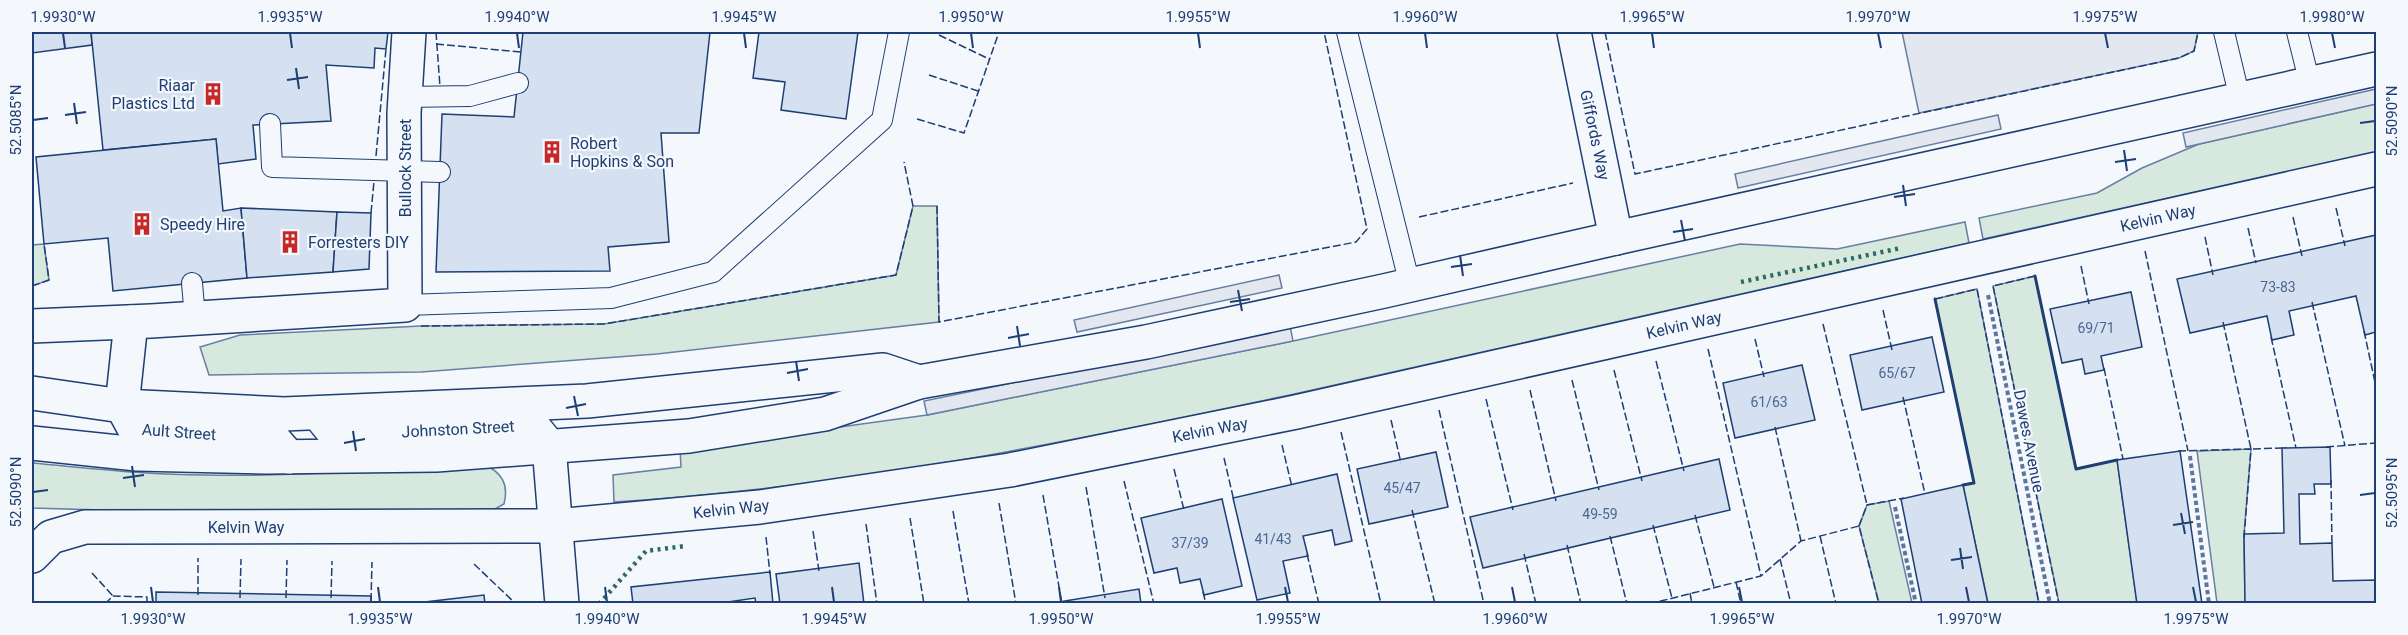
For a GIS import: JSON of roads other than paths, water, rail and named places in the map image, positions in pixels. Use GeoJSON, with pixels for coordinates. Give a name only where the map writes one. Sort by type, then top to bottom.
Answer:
{"type":"FeatureCollection","features":[{"type":"Feature","properties":{"kind":"street","name":"Bullock Street"},"geometry":{"type":"LineString","coordinates":[[405,305],[405,97],[409,32]]}},
{"type":"Feature","properties":{"kind":"street","name":"Giffords Way"},"geometry":{"type":"LineString","coordinates":[[1574,32],[1616,238]]}},
{"type":"Feature","properties":{"kind":"street"},"geometry":{"type":"LineString","coordinates":[[32,443],[137,454],[289,457],[436,455],[689,436],[825,414],[919,382],[1146,342],[2376,69]]}},
{"type":"Feature","properties":{"kind":"street","name":"Kelvin Way"},"geometry":{"type":"LineString","coordinates":[[32,556],[51,537],[85,527],[556,526],[760,507],[1010,471],[1296,412],[2376,169]]}},
{"type":"Feature","properties":{"kind":"street"},"geometry":{"type":"LineString","coordinates":[[32,326],[405,305]]}},
{"type":"Feature","properties":{"kind":"street"},"geometry":{"type":"LineString","coordinates":[[122,406],[132,322]]}},
{"type":"Feature","properties":{"kind":"street"},"geometry":{"type":"LineString","coordinates":[[32,393],[122,406],[284,414],[587,401],[884,370],[919,382]]}},
{"type":"Feature","properties":{"kind":"street","name":"Ault Street"},"geometry":{"type":"LineString","coordinates":[[122,406],[135,430],[161,434],[270,435],[289,457]]}},
{"type":"Feature","properties":{"kind":"street","name":"Johnston Street"},"geometry":{"type":"LineString","coordinates":[[318,413],[335,434],[532,425],[549,446]]}},
{"type":"Feature","properties":{"kind":"street"},"geometry":{"type":"LineString","coordinates":[[549,446],[562,603]]}},
{"type":"Feature","properties":{"kind":"lane"},"geometry":{"type":"LineString","coordinates":[[405,305],[611,298],[713,272],[882,120],[899,32]]}},
{"type":"Feature","properties":{"kind":"lane"},"geometry":{"type":"LineString","coordinates":[[1347,32],[1410,285]]}},
{"type":"Feature","properties":{"kind":"lane"},"geometry":{"type":"LineString","coordinates":[[2224,32],[2240,99]]}},
{"type":"Feature","properties":{"kind":"lane"},"geometry":{"type":"LineString","coordinates":[[2298,32],[2310,84]]}},
{"type":"Feature","properties":{"kind":"lane"},"geometry":{"type":"LineString","coordinates":[[405,97],[470,96],[518,83]]}},
{"type":"Feature","properties":{"kind":"lane"},"geometry":{"type":"LineString","coordinates":[[270,123],[272,167],[440,172]]}},
{"type":"Feature","properties":{"kind":"lane"},"geometry":{"type":"LineString","coordinates":[[192,283],[195,318]]}},
{"type":"Feature","properties":{"kind":"place","name":"Riaar Plastics Ltd"},"geometry":{"type":"Point","coordinates":[213,94]}},
{"type":"Feature","properties":{"kind":"place","name":"Robert Hopkins & Son"},"geometry":{"type":"Point","coordinates":[552,152]}},
{"type":"Feature","properties":{"kind":"place","name":"Speedy Hire"},"geometry":{"type":"Point","coordinates":[142,224]}},
{"type":"Feature","properties":{"kind":"place","name":"Forresters DIY"},"geometry":{"type":"Point","coordinates":[290,242]}}]}
